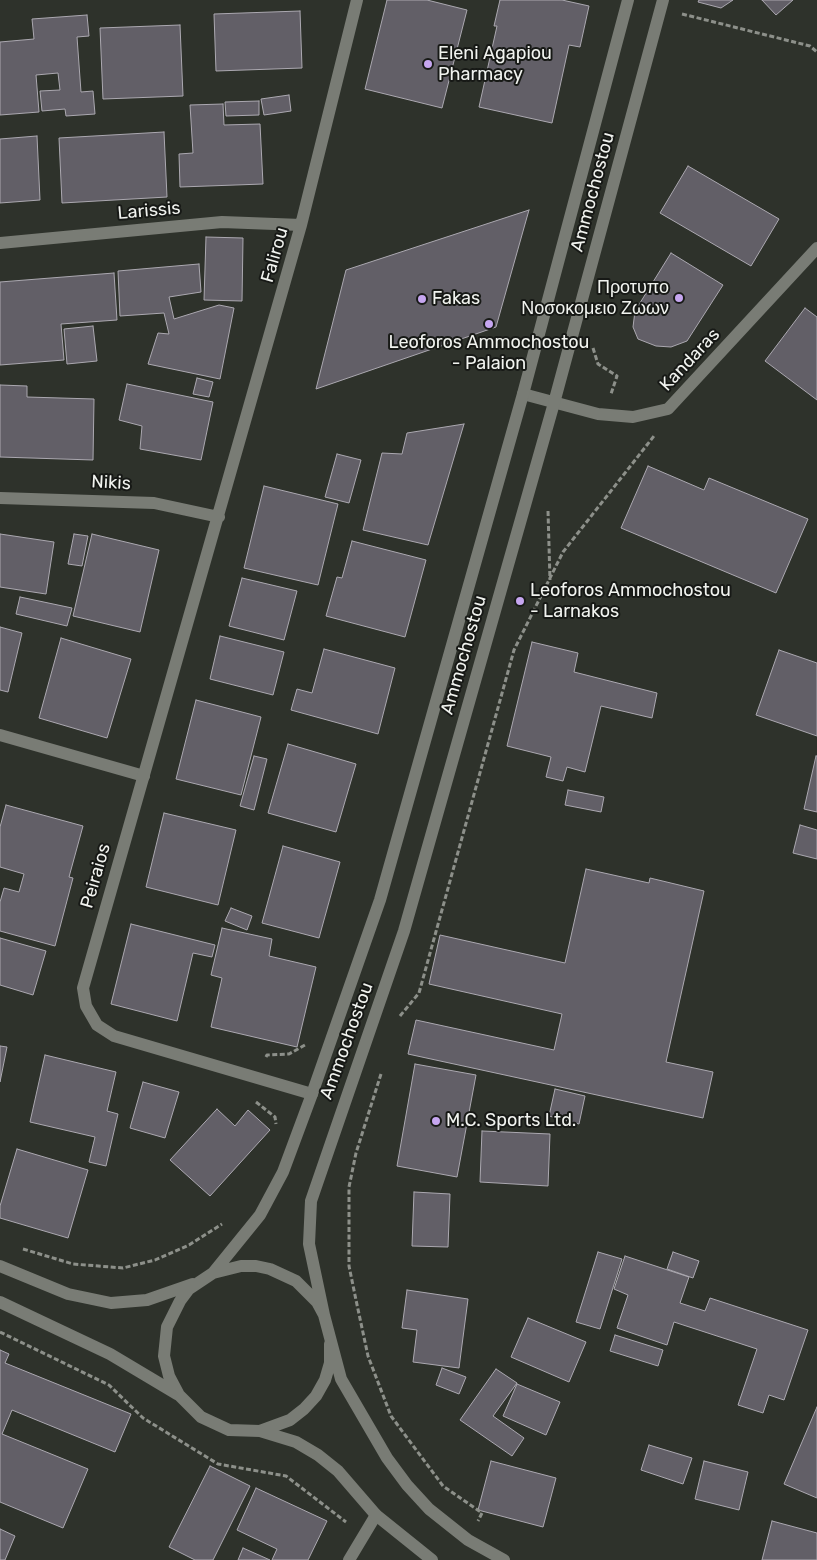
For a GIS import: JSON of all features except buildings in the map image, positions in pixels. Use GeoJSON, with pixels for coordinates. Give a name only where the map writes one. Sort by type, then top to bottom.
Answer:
{"type":"FeatureCollection","features":[{"type":"Feature","properties":{"kind":"main road","name":"Falirou"},"geometry":{"type":"LineString","coordinates":[[219,517],[302,225],[357,0]]}},
{"type":"Feature","properties":{"kind":"main road","name":"Ammochostou"},"geometry":{"type":"LineString","coordinates":[[213,1273],[260,1215],[282,1172],[312,1094],[380,900],[522,394],[628,0]]}},
{"type":"Feature","properties":{"kind":"main road","name":"Ammochostou"},"geometry":{"type":"LineString","coordinates":[[324,1315],[309,1244],[311,1201],[404,931],[554,402],[662,0]]}},
{"type":"Feature","properties":{"kind":"main road","name":"Larissis"},"geometry":{"type":"LineString","coordinates":[[0,243],[222,222],[302,225]]}},
{"type":"Feature","properties":{"kind":"main road","name":"Kandaras"},"geometry":{"type":"LineString","coordinates":[[522,394],[604,414],[634,417],[668,409],[817,248]]}},
{"type":"Feature","properties":{"kind":"main road","name":"Nikis"},"geometry":{"type":"LineString","coordinates":[[0,498],[154,503],[219,517]]}},
{"type":"Feature","properties":{"kind":"main road","name":"Peiraios"},"geometry":{"type":"LineString","coordinates":[[219,517],[83,988],[86,1006],[97,1025],[114,1036],[312,1094]]}},
{"type":"Feature","properties":{"kind":"main road"},"geometry":{"type":"LineString","coordinates":[[0,735],[144,776]]}},
{"type":"Feature","properties":{"kind":"main road"},"geometry":{"type":"LineString","coordinates":[[0,1266],[68,1294],[111,1303],[147,1300],[198,1283]]}},
{"type":"Feature","properties":{"kind":"main road"},"geometry":{"type":"LineString","coordinates":[[179,1395],[169,1376],[164,1356],[164,1342],[172,1313],[180,1301],[198,1283],[213,1273],[241,1266],[277,1272],[296,1281],[307,1291],[324,1315],[330,1344],[341,1379],[387,1458],[406,1485],[429,1510],[468,1540],[504,1560]]}},
{"type":"Feature","properties":{"kind":"main road"},"geometry":{"type":"LineString","coordinates":[[0,1302],[110,1354],[179,1395],[201,1417],[214,1424],[229,1430],[260,1431],[296,1442],[318,1455],[338,1471],[376,1515],[432,1560]]}},
{"type":"Feature","properties":{"kind":"main road"},"geometry":{"type":"LineString","coordinates":[[260,1431],[290,1420],[316,1396],[330,1363],[330,1344]]}},
{"type":"Feature","properties":{"kind":"main road"},"geometry":{"type":"LineString","coordinates":[[349,1560],[376,1515]]}},
{"type":"Feature","properties":{"kind":"path"},"geometry":{"type":"LineString","coordinates":[[679,14],[810,46],[817,52]]}},
{"type":"Feature","properties":{"kind":"path"},"geometry":{"type":"LineString","coordinates":[[604,414],[618,376]]}},
{"type":"Feature","properties":{"kind":"path"},"geometry":{"type":"LineString","coordinates":[[398,1018],[419,993],[514,650],[563,552],[657,432],[668,409]]}},
{"type":"Feature","properties":{"kind":"path"},"geometry":{"type":"LineString","coordinates":[[548,504],[550,580]]}},
{"type":"Feature","properties":{"kind":"path"},"geometry":{"type":"LineString","coordinates":[[276,1127],[275,1118],[250,1097],[267,1054],[289,1054],[306,1045],[314,1026],[333,1034]]}},
{"type":"Feature","properties":{"kind":"path"},"geometry":{"type":"LineString","coordinates":[[382,1071],[356,1153],[348,1186],[348,1266],[368,1356],[391,1416],[443,1486],[482,1513],[468,1540]]}},
{"type":"Feature","properties":{"kind":"path"},"geometry":{"type":"LineString","coordinates":[[18,1248],[73,1264],[123,1268],[155,1260],[189,1245],[224,1223]]}},
{"type":"Feature","properties":{"kind":"place","name":"Eleni Agapiou Pharmacy"},"geometry":{"type":"Point","coordinates":[428,64]}},
{"type":"Feature","properties":{"kind":"place","name":"Προτυπο Νοσοκομειο Ζωων"},"geometry":{"type":"Point","coordinates":[679,298]}},
{"type":"Feature","properties":{"kind":"place","name":"Fakas"},"geometry":{"type":"Point","coordinates":[422,299]}},
{"type":"Feature","properties":{"kind":"place","name":"Leoforos Ammochostou - Palaion"},"geometry":{"type":"Point","coordinates":[489,324]}},
{"type":"Feature","properties":{"kind":"place","name":"Leoforos Ammochostou - Larnakos"},"geometry":{"type":"Point","coordinates":[520,601]}},
{"type":"Feature","properties":{"kind":"place","name":"M.C. Sports Ltd."},"geometry":{"type":"Point","coordinates":[436,1121]}}]}
